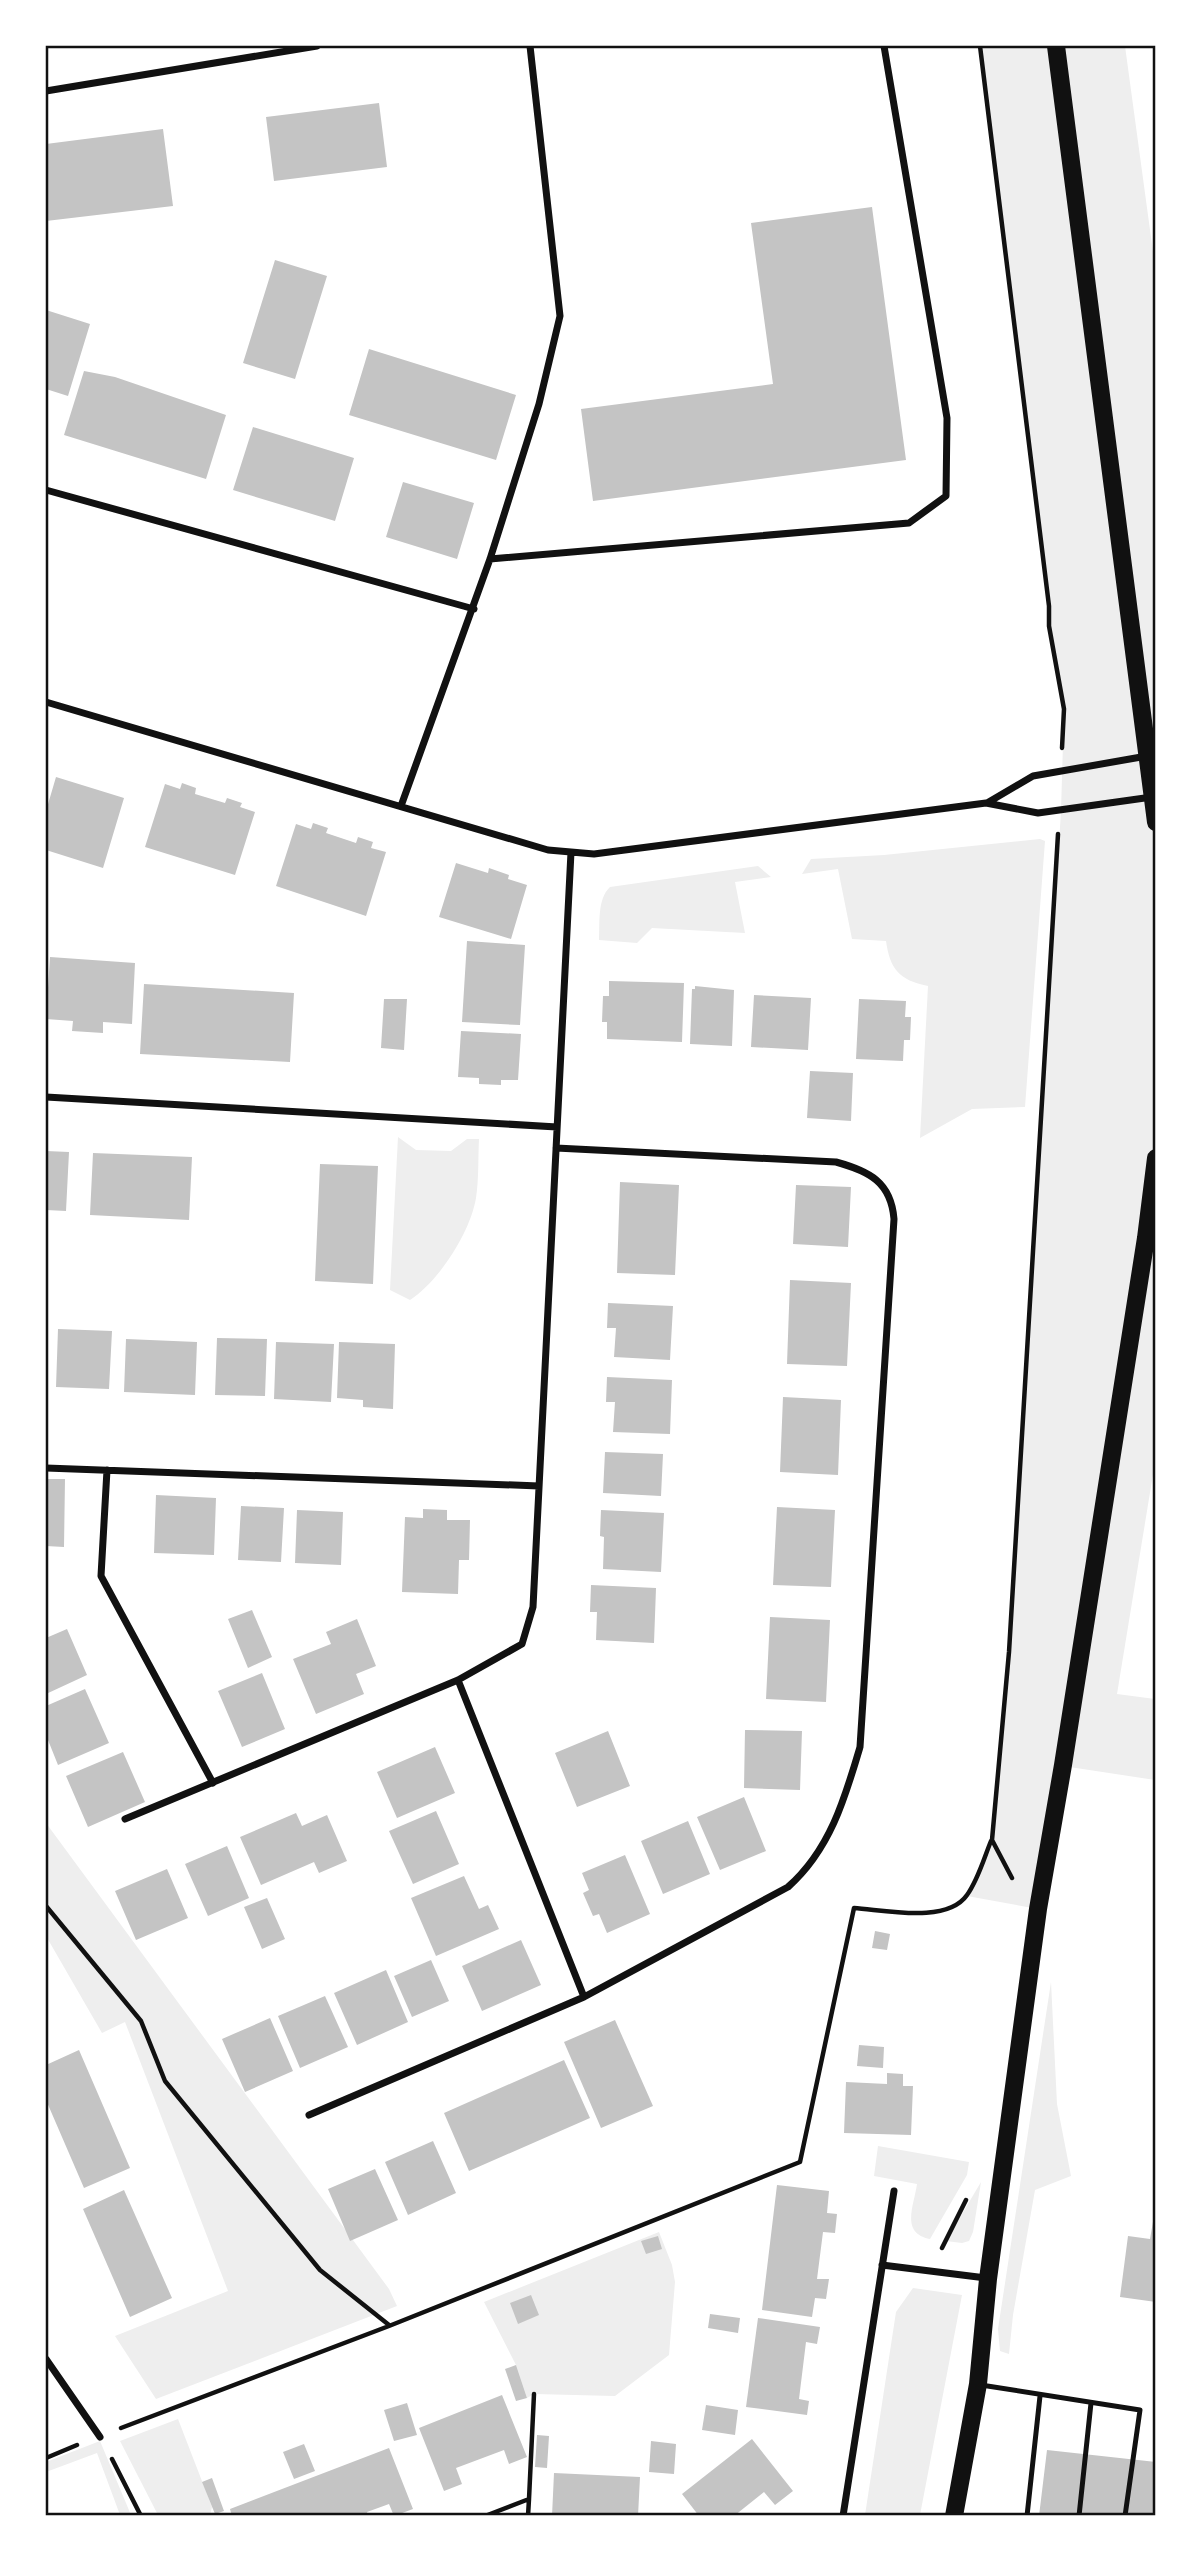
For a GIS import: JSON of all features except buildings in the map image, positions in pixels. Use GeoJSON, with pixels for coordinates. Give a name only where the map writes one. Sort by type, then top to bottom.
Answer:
{"type":"FeatureCollection","features":[{"type":"Feature","properties":{"kind":"main road"},"geometry":{"type":"LineString","coordinates":[[1056,46],[1156,822]]}},
{"type":"Feature","properties":{"kind":"main road"},"geometry":{"type":"LineString","coordinates":[[954,2515],[978,2384],[988,2279],[1038,1909],[1146,1238],[1156,1157]]}},
{"type":"Feature","properties":{"kind":"street"},"geometry":{"type":"LineString","coordinates":[[46,91],[317,46]]}},
{"type":"Feature","properties":{"kind":"street"},"geometry":{"type":"LineString","coordinates":[[401,806],[491,559],[539,404],[560,316],[530,46]]}},
{"type":"Feature","properties":{"kind":"street"},"geometry":{"type":"LineString","coordinates":[[491,559],[909,523],[946,496],[947,418],[884,46]]}},
{"type":"Feature","properties":{"kind":"street"},"geometry":{"type":"LineString","coordinates":[[46,490],[474,609]]}},
{"type":"Feature","properties":{"kind":"street"},"geometry":{"type":"LineString","coordinates":[[46,702],[548,850],[594,854],[986,803],[1038,813],[1152,797]]}},
{"type":"Feature","properties":{"kind":"street"},"geometry":{"type":"LineString","coordinates":[[986,803],[1033,776],[1147,756]]}},
{"type":"Feature","properties":{"kind":"street"},"geometry":{"type":"LineString","coordinates":[[125,1819],[458,1680],[522,1644],[533,1607],[571,852]]}},
{"type":"Feature","properties":{"kind":"street"},"geometry":{"type":"LineString","coordinates":[[46,1097],[557,1127]]}},
{"type":"Feature","properties":{"kind":"street"},"geometry":{"type":"LineString","coordinates":[[309,2115],[584,1997],[788,1887],[813,1860],[827,1838],[846,1797],[860,1747],[894,1219],[889,1194],[880,1182],[860,1170],[836,1162],[556,1148]]}},
{"type":"Feature","properties":{"kind":"street"},"geometry":{"type":"LineString","coordinates":[[46,1468],[539,1486]]}},
{"type":"Feature","properties":{"kind":"street"},"geometry":{"type":"LineString","coordinates":[[107,1470],[101,1576],[213,1783]]}},
{"type":"Feature","properties":{"kind":"street"},"geometry":{"type":"LineString","coordinates":[[458,1680],[584,1997]]}},
{"type":"Feature","properties":{"kind":"street"},"geometry":{"type":"LineString","coordinates":[[843,2515],[894,2191]]}},
{"type":"Feature","properties":{"kind":"street"},"geometry":{"type":"LineString","coordinates":[[883,2265],[988,2279]]}},
{"type":"Feature","properties":{"kind":"street"},"geometry":{"type":"LineString","coordinates":[[46,2360],[100,2437]]}},
{"type":"Feature","properties":{"kind":"lane"},"geometry":{"type":"LineString","coordinates":[[978,2384],[1140,2410],[1125,2515]]}},
{"type":"Feature","properties":{"kind":"lane"},"geometry":{"type":"LineString","coordinates":[[1027,2515],[1040,2396]]}},
{"type":"Feature","properties":{"kind":"lane"},"geometry":{"type":"LineString","coordinates":[[1079,2515],[1091,2403]]}},
{"type":"Feature","properties":{"kind":"path"},"geometry":{"type":"LineString","coordinates":[[980,46],[1015,318],[1049,606],[1049,626],[1064,709],[1062,771]]}},
{"type":"Feature","properties":{"kind":"path"},"geometry":{"type":"LineString","coordinates":[[46,2458],[390,2326],[800,2162],[854,1908],[935,1914],[955,1908],[967,1896],[992,1840],[1009,1652],[1061,811]]}},
{"type":"Feature","properties":{"kind":"path"},"geometry":{"type":"LineString","coordinates":[[992,1840],[1015,1884]]}},
{"type":"Feature","properties":{"kind":"path"},"geometry":{"type":"LineString","coordinates":[[46,1906],[141,2021],[164,2081],[320,2270],[390,2326]]}},
{"type":"Feature","properties":{"kind":"path"},"geometry":{"type":"LineString","coordinates":[[528,2515],[534,2394]]}},
{"type":"Feature","properties":{"kind":"path"},"geometry":{"type":"LineString","coordinates":[[100,2437],[141,2515]]}},
{"type":"Feature","properties":{"kind":"path"},"geometry":{"type":"LineString","coordinates":[[485,2515],[529,2499]]}},
{"type":"Feature","properties":{"kind":"shaded area"},"geometry":{"type":"Polygon","coordinates":[[[980,46],[1125,46],[1156,274],[1156,1456],[1117,1694],[1155,1699],[1155,1780],[1063,1766],[1038,1909],[967,1896],[992,1840],[1009,1652],[1061,811],[1064,709],[1049,626],[1049,606],[980,46]]]}},
{"type":"Feature","properties":{"kind":"shaded area"},"geometry":{"type":"Polygon","coordinates":[[[1040,839],[1045,841],[1025,1107],[972,1109],[920,1138],[928,986],[903,977],[898,972],[890,959],[886,941],[852,939],[838,869],[802,874],[811,859],[884,855],[1040,839]]]}},
{"type":"Feature","properties":{"kind":"shaded area"},"geometry":{"type":"Polygon","coordinates":[[[758,866],[771,877],[735,882],[745,933],[652,928],[637,943],[599,940],[601,905],[610,887],[758,866]]]}},
{"type":"Feature","properties":{"kind":"shaded area"},"geometry":{"type":"Polygon","coordinates":[[[398,1137],[416,1150],[451,1151],[467,1139],[479,1139],[476,1198],[467,1226],[442,1269],[410,1300],[390,1290],[398,1137]]]}},
{"type":"Feature","properties":{"kind":"shaded area"},"geometry":{"type":"Polygon","coordinates":[[[46,1823],[389,2289],[397,2306],[156,2399],[115,2336],[228,2291],[125,2022],[102,2033],[46,1936],[46,1823]]]}},
{"type":"Feature","properties":{"kind":"shaded area"},"geometry":{"type":"Polygon","coordinates":[[[1051,1982],[1057,2104],[1071,2176],[1035,2190],[1013,2315],[1009,2354],[1000,2351],[998,2329],[1051,1982]]]}},
{"type":"Feature","properties":{"kind":"shaded area"},"geometry":{"type":"Polygon","coordinates":[[[878,2146],[969,2162],[967,2175],[930,2239],[921,2236],[912,2225],[917,2184],[874,2176],[878,2146]]]}},
{"type":"Feature","properties":{"kind":"shaded area"},"geometry":{"type":"Polygon","coordinates":[[[981,2182],[973,2232],[969,2241],[946,2241],[981,2182]]]}},
{"type":"Feature","properties":{"kind":"shaded area"},"geometry":{"type":"Polygon","coordinates":[[[659,2232],[672,2265],[675,2282],[669,2355],[615,2396],[534,2394],[527,2398],[516,2365],[484,2302],[659,2232]]]}},
{"type":"Feature","properties":{"kind":"shaded area"},"geometry":{"type":"Polygon","coordinates":[[[913,2288],[962,2295],[920,2515],[865,2515],[896,2312],[913,2288]]]}},
{"type":"Feature","properties":{"kind":"shaded area"},"geometry":{"type":"Polygon","coordinates":[[[178,2419],[212,2507],[210,2515],[158,2515],[120,2441],[178,2419]]]}},
{"type":"Feature","properties":{"kind":"shaded area"},"geometry":{"type":"Polygon","coordinates":[[[100,2441],[131,2515],[120,2515],[97,2453],[46,2472],[46,2462],[100,2441]]]}}]}
